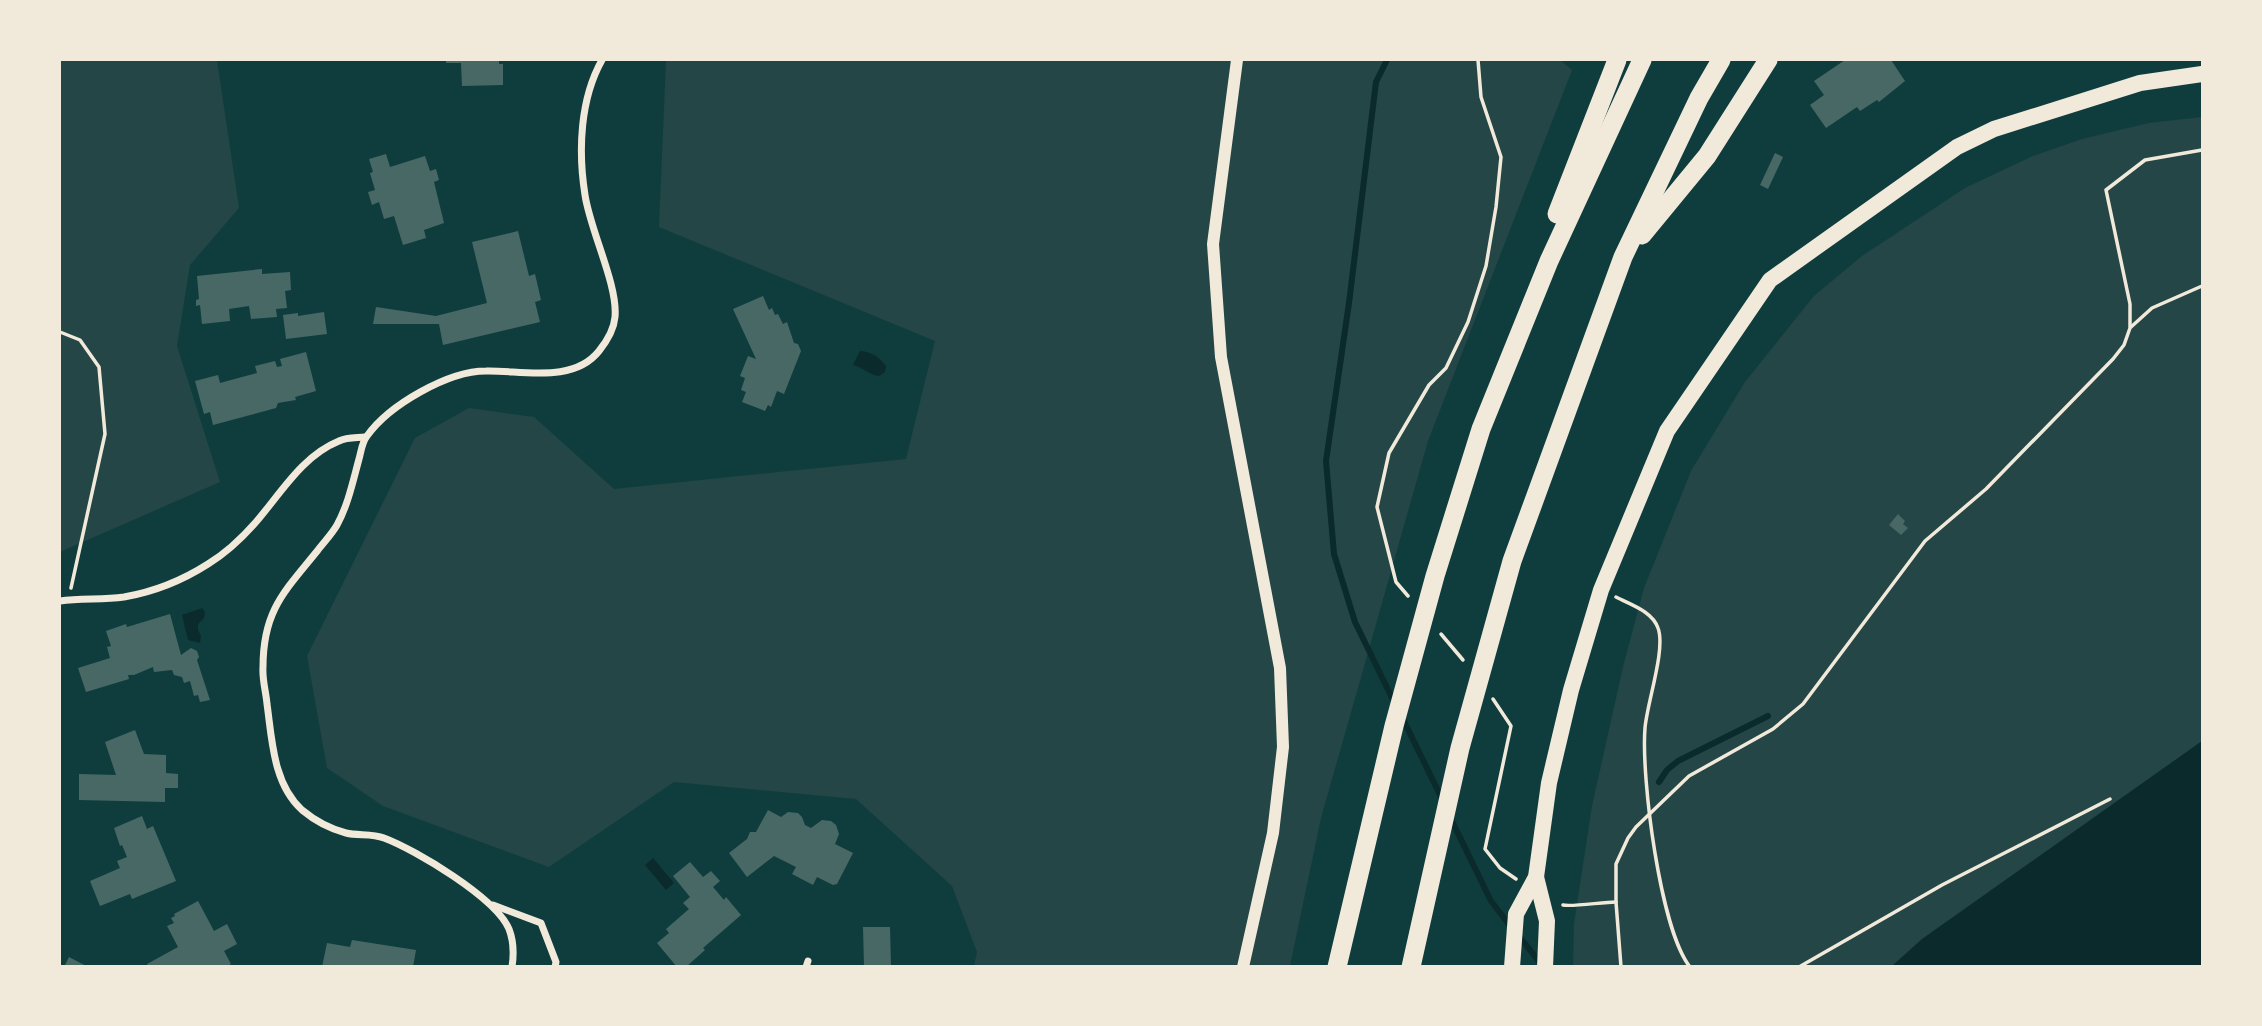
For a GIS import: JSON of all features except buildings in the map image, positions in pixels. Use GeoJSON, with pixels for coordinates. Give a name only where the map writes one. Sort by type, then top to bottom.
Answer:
{"type":"FeatureCollection","features":[{"type":"Feature","properties":{"kind":"highway"},"geometry":{"type":"LineString","coordinates":[[1337,967],[1422,626],[1480,429],[1544,247],[1617,60]]}},
{"type":"Feature","properties":{"kind":"highway"},"geometry":{"type":"LineString","coordinates":[[1480,429],[1549,261],[1642,60]]}},
{"type":"Feature","properties":{"kind":"highway"},"geometry":{"type":"LineString","coordinates":[[1411,967],[1460,748],[1512,561],[1623,257],[1699,98],[1721,60]]}},
{"type":"Feature","properties":{"kind":"highway"},"geometry":{"type":"LineString","coordinates":[[1623,257],[1707,156],[1768,60]]}},
{"type":"Feature","properties":{"kind":"main road"},"geometry":{"type":"LineString","coordinates":[[1512,967],[1516,914],[1536,877],[1549,783],[1571,690],[1601,590],[1667,430],[1770,280],[1957,147],[1994,129],[2140,83],[2203,74]]}},
{"type":"Feature","properties":{"kind":"main road"},"geometry":{"type":"LineString","coordinates":[[1536,877],[1547,921],[1545,967]]}},
{"type":"Feature","properties":{"kind":"street"},"geometry":{"type":"LineString","coordinates":[[555,967],[556,962],[541,923],[491,904],[413,852],[381,836],[347,833],[321,823],[300,808],[286,790],[275,762],[262,668],[267,627],[280,596],[337,526],[349,495],[365,437],[399,404],[448,379],[484,370],[519,374],[548,373],[573,368],[596,355],[608,338],[615,318],[614,298],[585,198],[580,161],[585,110],[593,76],[602,60]]}},
{"type":"Feature","properties":{"kind":"street"},"geometry":{"type":"LineString","coordinates":[[1237,60],[1213,244],[1221,358],[1280,668],[1283,747],[1273,833],[1242,967]]}},
{"type":"Feature","properties":{"kind":"street"},"geometry":{"type":"LineString","coordinates":[[60,601],[123,597],[153,590],[181,579],[233,546],[254,525],[300,468],[319,452],[341,439],[365,437]]}},
{"type":"Feature","properties":{"kind":"street"},"geometry":{"type":"LineString","coordinates":[[491,904],[509,928],[514,952],[512,967]]}},
{"type":"Feature","properties":{"kind":"path"},"geometry":{"type":"LineString","coordinates":[[1413,602],[1396,582],[1377,508],[1388,453],[1429,386],[1446,368],[1468,323],[1486,266],[1501,157],[1481,97],[1478,60]]}},
{"type":"Feature","properties":{"kind":"path"},"geometry":{"type":"LineString","coordinates":[[1621,967],[1616,864],[1628,838],[1648,814],[1689,776],[1773,729],[1803,704],[1918,548],[1986,489],[2113,359],[2130,328],[2130,304],[2106,190],[2145,160],[2203,150]]}},
{"type":"Feature","properties":{"kind":"path"},"geometry":{"type":"LineString","coordinates":[[2130,328],[2151,308],[2203,286]]}},
{"type":"Feature","properties":{"kind":"path"},"geometry":{"type":"LineString","coordinates":[[60,332],[80,340],[99,367],[105,434],[68,600]]}},
{"type":"Feature","properties":{"kind":"path"},"geometry":{"type":"LineString","coordinates":[[1601,590],[1647,613],[1659,629],[1660,645],[1645,728],[1648,814],[1667,913],[1677,945],[1690,967]]}},
{"type":"Feature","properties":{"kind":"path"},"geometry":{"type":"LineString","coordinates":[[1439,632],[1465,663]]}},
{"type":"Feature","properties":{"kind":"path"},"geometry":{"type":"LineString","coordinates":[[1489,694],[1511,726],[1485,849],[1500,868]]}},
{"type":"Feature","properties":{"kind":"path"},"geometry":{"type":"LineString","coordinates":[[1799,967],[1942,885],[2110,799]]}},
{"type":"Feature","properties":{"kind":"path"},"geometry":{"type":"LineString","coordinates":[[1567,906],[1616,902]]}},
{"type":"Feature","properties":{"kind":"shaded area"},"geometry":{"type":"Polygon","coordinates":[[[60,60],[217,60],[239,208],[190,265],[177,346],[220,482],[60,552],[60,60]]]}},
{"type":"Feature","properties":{"kind":"shaded area"},"geometry":{"type":"Polygon","coordinates":[[[1560,60],[1572,70],[1428,441],[1321,818],[1290,966],[974,966],[977,952],[952,886],[856,799],[674,782],[549,867],[383,806],[327,768],[307,656],[415,438],[469,408],[534,417],[614,489],[906,459],[935,341],[659,227],[666,62],[1560,60]]]}},
{"type":"Feature","properties":{"kind":"shaded area"},"geometry":{"type":"Polygon","coordinates":[[[2202,117],[2202,966],[1573,967],[1574,924],[1592,806],[1644,588],[1691,471],[1745,382],[1814,296],[1862,256],[1965,188],[2033,156],[2082,139],[2149,123],[2202,117]]]}},
{"type":"Feature","properties":{"kind":"shaded area"},"geometry":{"type":"Polygon","coordinates":[[[860,351],[878,358],[886,366],[885,372],[879,376],[853,365],[860,351]]]}},
{"type":"Feature","properties":{"kind":"shaded area"},"geometry":{"type":"Polygon","coordinates":[[[202,608],[205,612],[204,618],[198,624],[200,643],[188,640],[182,615],[202,608]]]}},
{"type":"Feature","properties":{"kind":"shaded area"},"geometry":{"type":"Polygon","coordinates":[[[2202,741],[2202,966],[1892,966],[1922,939],[2202,741]]]}},
{"type":"Feature","properties":{"kind":"shaded area"},"geometry":{"type":"Polygon","coordinates":[[[653,858],[674,883],[666,890],[645,865],[653,858]]]}},
{"type":"Feature","properties":{"kind":"waterway"},"geometry":{"type":"LineString","coordinates":[[1387,60],[1376,82],[1349,303],[1326,461],[1334,554],[1355,622],[1395,704]]}},
{"type":"Feature","properties":{"kind":"waterway"},"geometry":{"type":"LineString","coordinates":[[1659,782],[1667,770],[1678,761],[1768,716]]}},
{"type":"Feature","properties":{"kind":"waterway"},"geometry":{"type":"LineString","coordinates":[[1402,717],[1443,801]]}},
{"type":"Feature","properties":{"kind":"waterway"},"geometry":{"type":"LineString","coordinates":[[1450,817],[1491,901],[1511,927]]}},
{"type":"Feature","properties":{"kind":"waterway"},"geometry":{"type":"LineString","coordinates":[[1518,935],[1542,965]]}}]}
